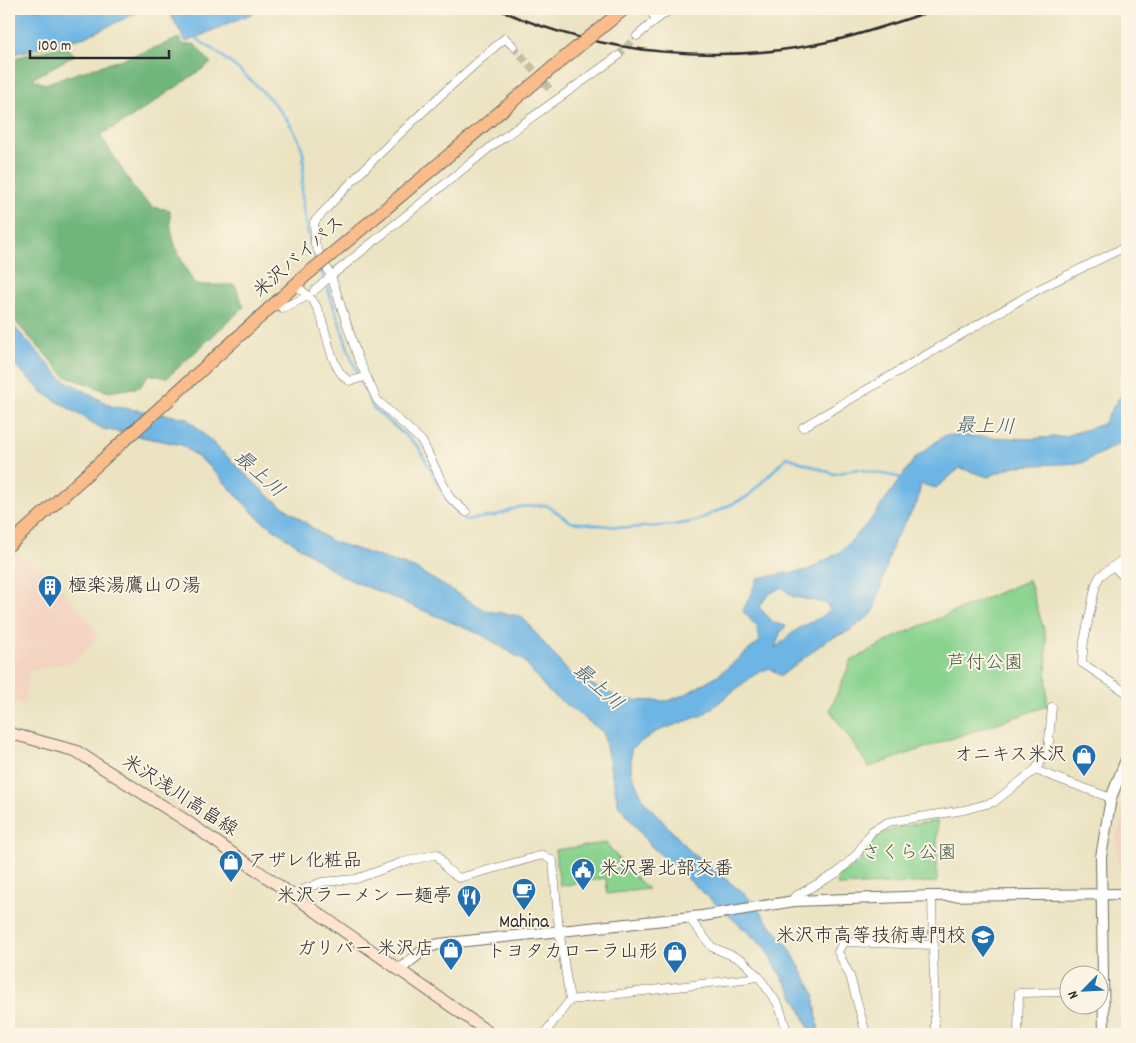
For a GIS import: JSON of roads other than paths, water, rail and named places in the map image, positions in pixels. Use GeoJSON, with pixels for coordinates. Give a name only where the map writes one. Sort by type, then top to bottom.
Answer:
{"type":"FeatureCollection","features":[{"type":"Feature","properties":{"kind":"highway","name":"米沢バイパス"},"geometry":{"type":"LineString","coordinates":[[9,545],[273,306],[326,254],[624,9]]}},
{"type":"Feature","properties":{"kind":"main road","name":"米沢浅川高畠線"},"geometry":{"type":"LineString","coordinates":[[9,733],[76,751],[185,820],[491,1034]]}},
{"type":"Feature","properties":{"kind":"street"},"geometry":{"type":"LineString","coordinates":[[637,36],[671,9]]}},
{"type":"Feature","properties":{"kind":"street"},"geometry":{"type":"LineString","coordinates":[[652,13],[657,19]]}},
{"type":"Feature","properties":{"kind":"street"},"geometry":{"type":"LineString","coordinates":[[326,254],[316,244],[314,222],[359,172],[431,103],[505,38],[513,46]]}},
{"type":"Feature","properties":{"kind":"street"},"geometry":{"type":"LineString","coordinates":[[316,289],[554,95],[618,56]]}},
{"type":"Feature","properties":{"kind":"street"},"geometry":{"type":"LineString","coordinates":[[803,427],[1039,289],[1127,246]]}},
{"type":"Feature","properties":{"kind":"street"},"geometry":{"type":"LineString","coordinates":[[326,266],[365,377],[381,406],[422,441],[450,498],[466,512]]}},
{"type":"Feature","properties":{"kind":"street"},"geometry":{"type":"LineString","coordinates":[[300,281],[316,304],[334,361],[344,378],[350,381],[357,381],[365,377]]}},
{"type":"Feature","properties":{"kind":"street"},"geometry":{"type":"LineString","coordinates":[[273,306],[282,308],[302,299]]}},
{"type":"Feature","properties":{"kind":"street"},"geometry":{"type":"LineString","coordinates":[[1127,556],[1100,576],[1096,584],[1084,641],[1082,663],[1127,693]]}},
{"type":"Feature","properties":{"kind":"street"},"geometry":{"type":"LineString","coordinates":[[1114,567],[1127,580]]}},
{"type":"Feature","properties":{"kind":"street"},"geometry":{"type":"LineString","coordinates":[[794,901],[794,897],[836,873],[856,855],[872,831],[888,822],[964,810],[994,802],[1035,770],[1048,750],[1052,707]]}},
{"type":"Feature","properties":{"kind":"street"},"geometry":{"type":"LineString","coordinates":[[1101,966],[1101,858],[1111,798],[1127,756]]}},
{"type":"Feature","properties":{"kind":"street"},"geometry":{"type":"LineString","coordinates":[[1035,770],[1111,798]]}},
{"type":"Feature","properties":{"kind":"street"},"geometry":{"type":"LineString","coordinates":[[293,894],[322,882],[356,879],[400,863],[437,854],[447,868],[459,878],[543,855],[553,861],[559,930],[570,1000]]}},
{"type":"Feature","properties":{"kind":"street"},"geometry":{"type":"LineString","coordinates":[[399,970],[426,948],[439,944],[702,916],[794,901],[932,896],[1102,896],[1127,894]]}},
{"type":"Feature","properties":{"kind":"street"},"geometry":{"type":"LineString","coordinates":[[932,896],[935,1034]]}},
{"type":"Feature","properties":{"kind":"street"},"geometry":{"type":"LineString","coordinates":[[688,917],[712,947],[742,960],[760,977],[778,1006],[788,1034]]}},
{"type":"Feature","properties":{"kind":"street"},"geometry":{"type":"LineString","coordinates":[[866,1034],[850,976],[838,952],[843,942],[934,945]]}},
{"type":"Feature","properties":{"kind":"street"},"geometry":{"type":"LineString","coordinates":[[544,1034],[570,1000],[760,977]]}},
{"type":"Feature","properties":{"kind":"street"},"geometry":{"type":"LineString","coordinates":[[1018,1034],[1019,993],[1058,992]]}},
{"type":"Feature","properties":{"kind":"street"},"geometry":{"type":"LineString","coordinates":[[1103,1016],[1104,1034]]}},
{"type":"Feature","properties":{"kind":"water"},"geometry":{"type":"Polygon","coordinates":[[[9,9],[145,9],[85,37],[9,55],[9,9]]]}},
{"type":"Feature","properties":{"kind":"water"},"geometry":{"type":"Polygon","coordinates":[[[163,9],[262,9],[186,42],[168,10],[163,9]]]}},
{"type":"Feature","properties":{"kind":"water","name":"最上川"},"geometry":{"type":"Polygon","coordinates":[[[9,321],[62,379],[111,406],[187,418],[267,495],[331,541],[414,568],[487,611],[521,616],[571,675],[624,700],[668,701],[686,694],[721,673],[760,641],[757,627],[743,611],[758,578],[808,570],[840,552],[870,521],[915,458],[945,435],[1029,439],[1065,436],[1103,424],[1119,398],[1127,393],[1127,440],[1082,463],[1014,466],[988,477],[960,468],[936,488],[921,484],[917,503],[894,541],[873,613],[849,631],[827,640],[781,676],[769,668],[754,675],[703,715],[655,732],[631,749],[631,772],[644,801],[693,854],[746,895],[788,946],[814,993],[819,1034],[811,1034],[798,1004],[764,947],[651,846],[618,804],[603,732],[548,691],[523,660],[482,635],[341,576],[257,517],[209,466],[182,445],[103,429],[42,392],[9,359],[9,321]],[[782,587],[769,594],[759,607],[774,623],[786,626],[780,633],[775,648],[795,631],[823,616],[830,610],[826,603],[793,597],[782,587]]]}},
{"type":"Feature","properties":{"kind":"waterway"},"geometry":{"type":"LineString","coordinates":[[193,37],[223,57],[258,87],[274,103],[297,137],[304,158],[302,190],[304,212],[309,237],[317,261]]}},
{"type":"Feature","properties":{"kind":"waterway"},"geometry":{"type":"LineString","coordinates":[[321,269],[352,360],[373,408],[418,446],[443,494],[464,520],[495,516],[519,507],[546,505],[571,522],[628,528],[674,525],[696,521],[747,497],[787,457],[834,474],[857,469],[903,478]]}},
{"type":"Feature","properties":{"kind":"tunnel"},"geometry":{"type":"LineString","coordinates":[[618,56],[637,36]]}},
{"type":"Feature","properties":{"kind":"tunnel"},"geometry":{"type":"LineString","coordinates":[[513,46],[552,92]]}},
{"type":"Feature","properties":{"kind":"railway"},"geometry":{"type":"LineString","coordinates":[[498,9],[537,25],[578,37],[662,52],[705,54],[748,53],[790,49],[832,41],[871,31],[937,9]]}},
{"type":"Feature","properties":{"kind":"place","name":"極楽湯鷹山の湯"},"geometry":{"type":"Point","coordinates":[50,608]}},
{"type":"Feature","properties":{"kind":"place","name":"オニキス米沢"},"geometry":{"type":"Point","coordinates":[1084,777]}},
{"type":"Feature","properties":{"kind":"place","name":"アザレ化粧品"},"geometry":{"type":"Point","coordinates":[231,883]}},
{"type":"Feature","properties":{"kind":"place","name":"米沢署北部交番"},"geometry":{"type":"Point","coordinates":[583,891]}},
{"type":"Feature","properties":{"kind":"place","name":"Mahina"},"geometry":{"type":"Point","coordinates":[524,911]}},
{"type":"Feature","properties":{"kind":"place","name":"米沢ラーメン 一麺亭"},"geometry":{"type":"Point","coordinates":[469,918]}},
{"type":"Feature","properties":{"kind":"place","name":"米沢市高等技術専門校"},"geometry":{"type":"Point","coordinates":[983,958]}},
{"type":"Feature","properties":{"kind":"place","name":"ガリバー 米沢店"},"geometry":{"type":"Point","coordinates":[451,971]}},
{"type":"Feature","properties":{"kind":"place","name":"トヨタカローラ山形"},"geometry":{"type":"Point","coordinates":[675,974]}},
{"type":"Feature","properties":{"kind":"park label","name":"芦付公園"},"geometry":{"type":"Point","coordinates":[985,664]}},
{"type":"Feature","properties":{"kind":"park label","name":"さくら公園"},"geometry":{"type":"Point","coordinates":[909,854]}}]}
